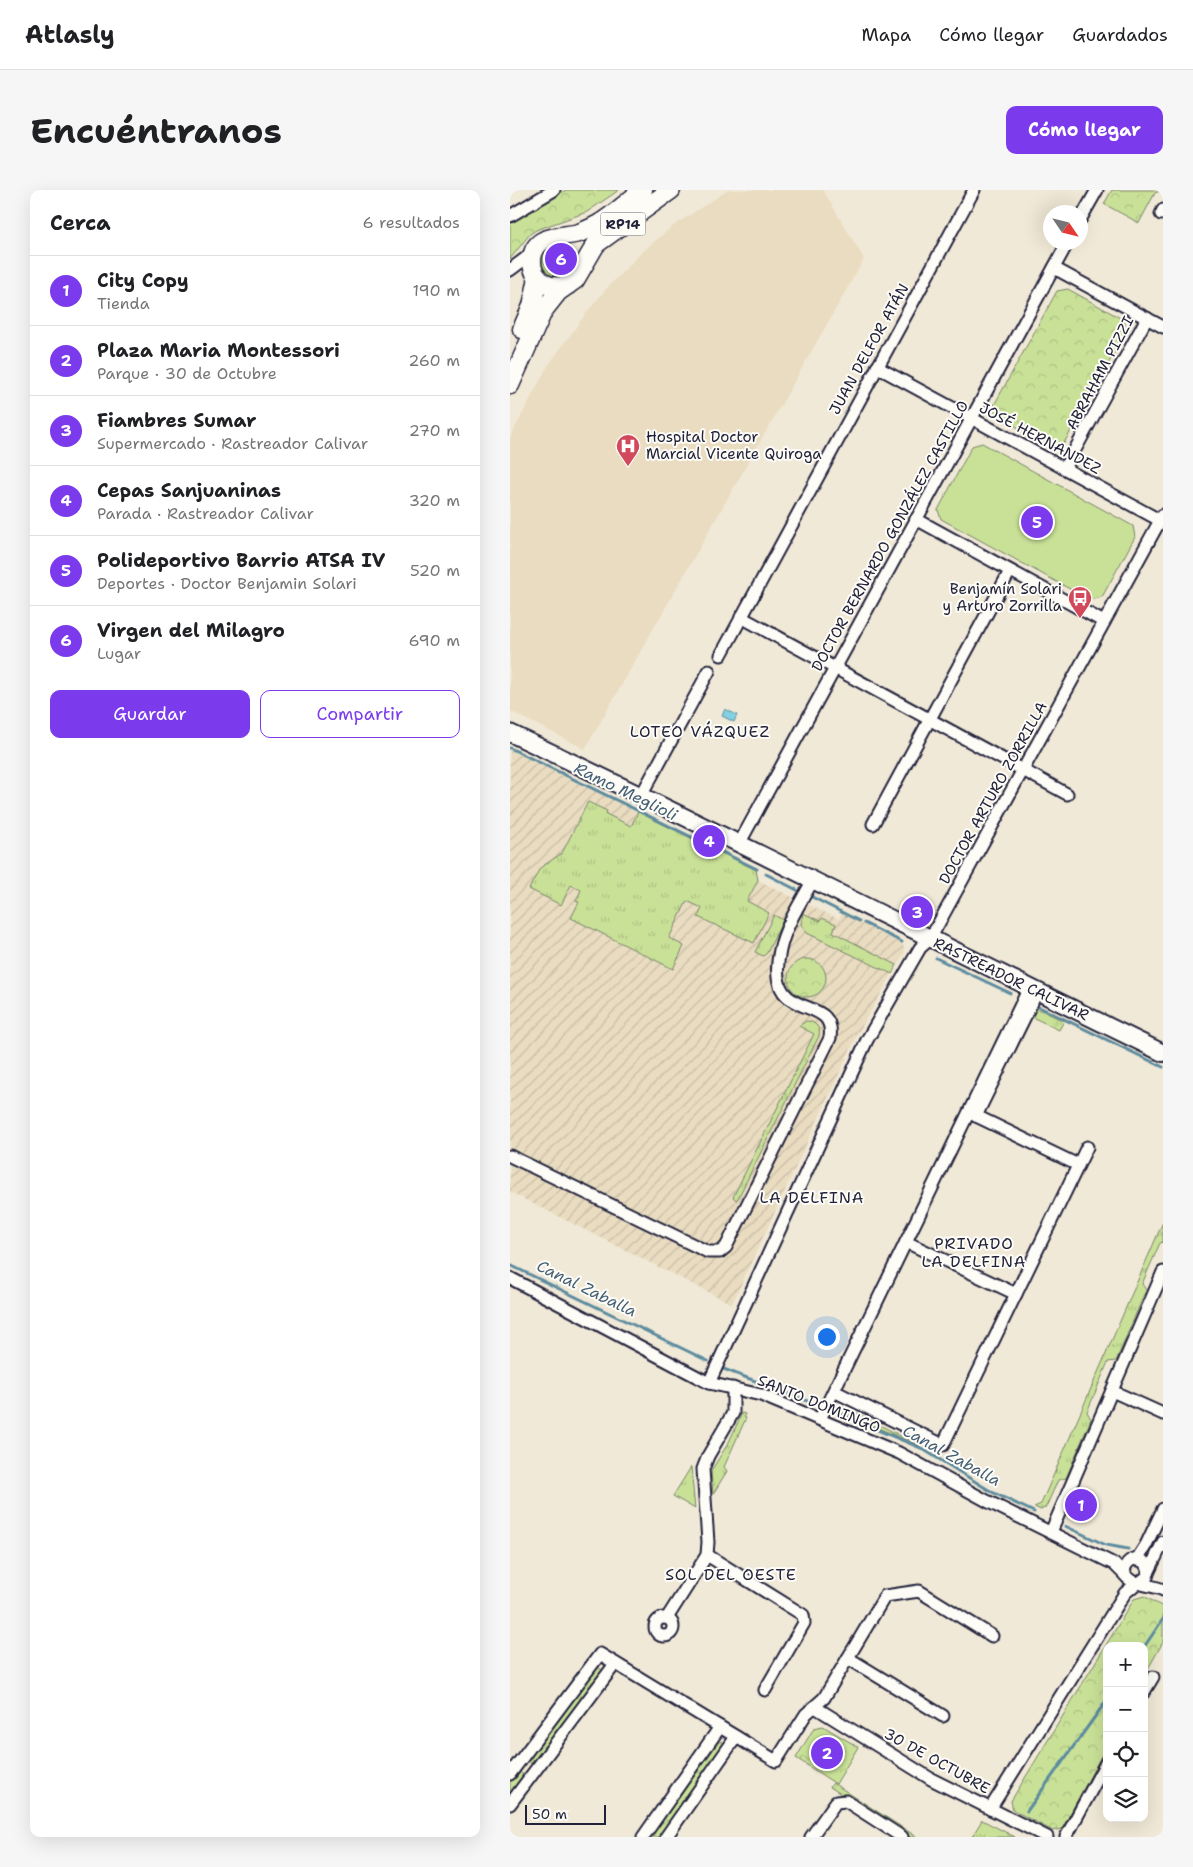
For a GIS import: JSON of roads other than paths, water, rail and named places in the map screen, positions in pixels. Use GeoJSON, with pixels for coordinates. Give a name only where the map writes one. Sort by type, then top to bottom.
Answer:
{"type":"FeatureCollection","features":[{"type":"Feature","properties":{"kind":"main road","name":"RP14"},"geometry":{"type":"LineString","coordinates":[[537,246],[550,237],[579,233],[600,223],[644,190]]}},
{"type":"Feature","properties":{"kind":"main road","name":"RP14"},"geometry":{"type":"LineString","coordinates":[[510,385],[543,311],[551,299],[575,280],[590,252],[599,240],[671,190]]}},
{"type":"Feature","properties":{"kind":"main road"},"geometry":{"type":"LineString","coordinates":[[558,236],[574,242],[579,248],[583,266]]}},
{"type":"Feature","properties":{"kind":"main road"},"geometry":{"type":"LineString","coordinates":[[537,246],[532,262],[538,278],[552,286],[568,285]]}},
{"type":"Feature","properties":{"kind":"main road"},"geometry":{"type":"LineString","coordinates":[[510,355],[532,306],[538,278]]}},
{"type":"Feature","properties":{"kind":"main road","name":"RASTREADOR CALIVAR"},"geometry":{"type":"LineString","coordinates":[[510,733],[740,844],[1163,1053]]}},
{"type":"Feature","properties":{"kind":"street"},"geometry":{"type":"LineString","coordinates":[[510,216],[554,190]]}},
{"type":"Feature","properties":{"kind":"street","name":"JUAN DELFOR ATÁN"},"geometry":{"type":"LineString","coordinates":[[720,655],[974,190]]}},
{"type":"Feature","properties":{"kind":"street"},"geometry":{"type":"LineString","coordinates":[[1088,206],[1097,190]]}},
{"type":"Feature","properties":{"kind":"street"},"geometry":{"type":"LineString","coordinates":[[510,270],[526,258],[537,246]]}},
{"type":"Feature","properties":{"kind":"street","name":"DOCTOR BERNARDO GONZÁLEZ CASTILLO"},"geometry":{"type":"LineString","coordinates":[[740,844],[834,668],[1064,250]]}},
{"type":"Feature","properties":{"kind":"street"},"geometry":{"type":"LineString","coordinates":[[1054,268],[1163,327]]}},
{"type":"Feature","properties":{"kind":"street","name":"ABRAHAM PIZZI"},"geometry":{"type":"LineString","coordinates":[[1065,468],[1147,318]]}},
{"type":"Feature","properties":{"kind":"street","name":"JOSÉ HERNANDEZ"},"geometry":{"type":"LineString","coordinates":[[876,367],[1162,519]]}},
{"type":"Feature","properties":{"kind":"street"},"geometry":{"type":"LineString","coordinates":[[916,519],[1104,622]]}},
{"type":"Feature","properties":{"kind":"street","name":"DOCTOR ARTURO ZORRILLA"},"geometry":{"type":"LineString","coordinates":[[708,1383],[867,1040],[920,948],[930,939],[1162,519]]}},
{"type":"Feature","properties":{"kind":"street"},"geometry":{"type":"LineString","coordinates":[[873,824],[1010,571]]}},
{"type":"Feature","properties":{"kind":"street"},"geometry":{"type":"LineString","coordinates":[[741,618],[1067,794]]}},
{"type":"Feature","properties":{"kind":"street"},"geometry":{"type":"LineString","coordinates":[[641,796],[709,671]]}},
{"type":"Feature","properties":{"kind":"street"},"geometry":{"type":"LineString","coordinates":[[510,1156],[708,1252],[720,1252],[726,1247],[830,1038],[829,1020],[823,1015],[787,998],[781,990],[778,976],[778,962],[782,944],[812,880]]}},
{"type":"Feature","properties":{"kind":"street"},"geometry":{"type":"LineString","coordinates":[[820,1419],[906,1242],[1033,990]]}},
{"type":"Feature","properties":{"kind":"street"},"geometry":{"type":"LineString","coordinates":[[972,1114],[1078,1165]]}},
{"type":"Feature","properties":{"kind":"street"},"geometry":{"type":"LineString","coordinates":[[834,1391],[942,1444],[1087,1147]]}},
{"type":"Feature","properties":{"kind":"street"},"geometry":{"type":"LineString","coordinates":[[906,1242],[1016,1294]]}},
{"type":"Feature","properties":{"kind":"street"},"geometry":{"type":"LineString","coordinates":[[1051,1532],[1163,1272]]}},
{"type":"Feature","properties":{"kind":"street","name":"SANTO DOMINGO"},"geometry":{"type":"LineString","coordinates":[[510,1278],[708,1383],[761,1395],[899,1453],[987,1501],[1114,1564],[1132,1580]]}},
{"type":"Feature","properties":{"kind":"street"},"geometry":{"type":"LineString","coordinates":[[667,1618],[707,1555],[708,1542],[703,1469],[708,1456],[733,1413],[733,1388]]}},
{"type":"Feature","properties":{"kind":"street"},"geometry":{"type":"LineString","coordinates":[[1112,1391],[1163,1414]]}},
{"type":"Feature","properties":{"kind":"street"},"geometry":{"type":"LineString","coordinates":[[1161,1589],[1132,1580],[1125,1567],[1146,1545],[1163,1509]]}},
{"type":"Feature","properties":{"kind":"street"},"geometry":{"type":"LineString","coordinates":[[1132,1580],[1145,1580],[1163,1542]]}},
{"type":"Feature","properties":{"kind":"street"},"geometry":{"type":"LineString","coordinates":[[707,1555],[804,1615],[804,1623],[765,1690]]}},
{"type":"Feature","properties":{"kind":"street"},"geometry":{"type":"LineString","coordinates":[[1114,1564],[1133,1560],[1146,1563],[1148,1574],[1161,1589]]}},
{"type":"Feature","properties":{"kind":"street"},"geometry":{"type":"LineString","coordinates":[[990,1809],[1132,1580]]}},
{"type":"Feature","properties":{"kind":"street"},"geometry":{"type":"LineString","coordinates":[[510,1774],[600,1654],[776,1761],[806,1714],[824,1698],[885,1596],[918,1591],[992,1636]]}},
{"type":"Feature","properties":{"kind":"street"},"geometry":{"type":"LineString","coordinates":[[848,1658],[943,1716]]}},
{"type":"Feature","properties":{"kind":"street"},"geometry":{"type":"LineString","coordinates":[[510,1804],[615,1664]]}},
{"type":"Feature","properties":{"kind":"street"},"geometry":{"type":"LineString","coordinates":[[1147,1687],[1152,1677]]}},
{"type":"Feature","properties":{"kind":"street","name":"30 DE OCTUBRE"},"geometry":{"type":"LineString","coordinates":[[815,1707],[931,1779],[1047,1837]]}},
{"type":"Feature","properties":{"kind":"street"},"geometry":{"type":"LineString","coordinates":[[643,1837],[720,1728]]}},
{"type":"Feature","properties":{"kind":"street"},"geometry":{"type":"LineString","coordinates":[[666,1837],[736,1737]]}},
{"type":"Feature","properties":{"kind":"street"},"geometry":{"type":"LineString","coordinates":[[519,1762],[534,1771]]}},
{"type":"Feature","properties":{"kind":"street"},"geometry":{"type":"LineString","coordinates":[[1066,1837],[1103,1768]]}},
{"type":"Feature","properties":{"kind":"street"},"geometry":{"type":"LineString","coordinates":[[811,1837],[836,1802],[842,1800],[902,1837]]}},
{"type":"Feature","properties":{"kind":"water"},"geometry":{"type":"Polygon","coordinates":[[[725,709],[737,715],[734,722],[722,716],[725,709]]]}},
{"type":"Feature","properties":{"kind":"waterway","name":"Ramo Meglioli"},"geometry":{"type":"LineString","coordinates":[[510,748],[757,869]]}},
{"type":"Feature","properties":{"kind":"waterway","name":"Ramo Meglioli"},"geometry":{"type":"LineString","coordinates":[[766,874],[797,890]]}},
{"type":"Feature","properties":{"kind":"waterway","name":"Ramo Meglioli"},"geometry":{"type":"LineString","coordinates":[[812,897],[859,921]]}},
{"type":"Feature","properties":{"kind":"waterway","name":"Ramo Meglioli"},"geometry":{"type":"LineString","coordinates":[[864,923],[902,942]]}},
{"type":"Feature","properties":{"kind":"waterway","name":"Ramo Meglioli"},"geometry":{"type":"LineString","coordinates":[[936,958],[1010,993]]}},
{"type":"Feature","properties":{"kind":"waterway","name":"Ramo Meglioli"},"geometry":{"type":"LineString","coordinates":[[1037,1006],[1163,1067]]}},
{"type":"Feature","properties":{"kind":"waterway","name":"Canal Zaballa"},"geometry":{"type":"LineString","coordinates":[[510,1265],[708,1361]]}},
{"type":"Feature","properties":{"kind":"waterway","name":"Canal Zaballa"},"geometry":{"type":"LineString","coordinates":[[721,1368],[818,1405]]}},
{"type":"Feature","properties":{"kind":"waterway","name":"Canal Zaballa"},"geometry":{"type":"LineString","coordinates":[[830,1410],[921,1448],[992,1492],[1034,1512]]}},
{"type":"Feature","properties":{"kind":"waterway","name":"Canal Zaballa"},"geometry":{"type":"LineString","coordinates":[[1065,1526],[1106,1545],[1128,1549]]}},
{"type":"Feature","properties":{"kind":"waterway","name":"Canal Zaballa"},"geometry":{"type":"LineString","coordinates":[[1147,1642],[1163,1619]]}},
{"type":"Feature","properties":{"kind":"waterway","name":"Canal Zaballa"},"geometry":{"type":"LineString","coordinates":[[1027,1811],[1103,1706]]}},
{"type":"Feature","properties":{"kind":"place","name":"Virgen del Milagro"},"geometry":{"type":"Point","coordinates":[561,259]}},
{"type":"Feature","properties":{"kind":"place","name":"Hospital Doctor Marcial Vicente Quiroga"},"geometry":{"type":"Point","coordinates":[628,467]}},
{"type":"Feature","properties":{"kind":"place","name":"Polideportivo Barrio ATSA IV"},"geometry":{"type":"Point","coordinates":[1037,522]}},
{"type":"Feature","properties":{"kind":"place","name":"Benjamín Solari y Arturo Zorrilla"},"geometry":{"type":"Point","coordinates":[1080,619]}},
{"type":"Feature","properties":{"kind":"place","name":"Cepas Sanjuaninas"},"geometry":{"type":"Point","coordinates":[709,841]}},
{"type":"Feature","properties":{"kind":"place","name":"Fiambres Sumar"},"geometry":{"type":"Point","coordinates":[917,912]}},
{"type":"Feature","properties":{"kind":"place","name":"City Copy"},"geometry":{"type":"Point","coordinates":[1081,1505]}},
{"type":"Feature","properties":{"kind":"place","name":"Plaza Maria Montessori"},"geometry":{"type":"Point","coordinates":[827,1753]}},
{"type":"Feature","properties":{"kind":"district","name":"LOTEO VÁZQUEZ"},"geometry":{"type":"Point","coordinates":[700,731]}},
{"type":"Feature","properties":{"kind":"district","name":"LA DELFINA"},"geometry":{"type":"Point","coordinates":[812,1197]}},
{"type":"Feature","properties":{"kind":"district","name":"PRIVADO LA DELFINA"},"geometry":{"type":"Point","coordinates":[974,1252]}},
{"type":"Feature","properties":{"kind":"district","name":"SOL DEL OESTE"},"geometry":{"type":"Point","coordinates":[731,1574]}}]}
